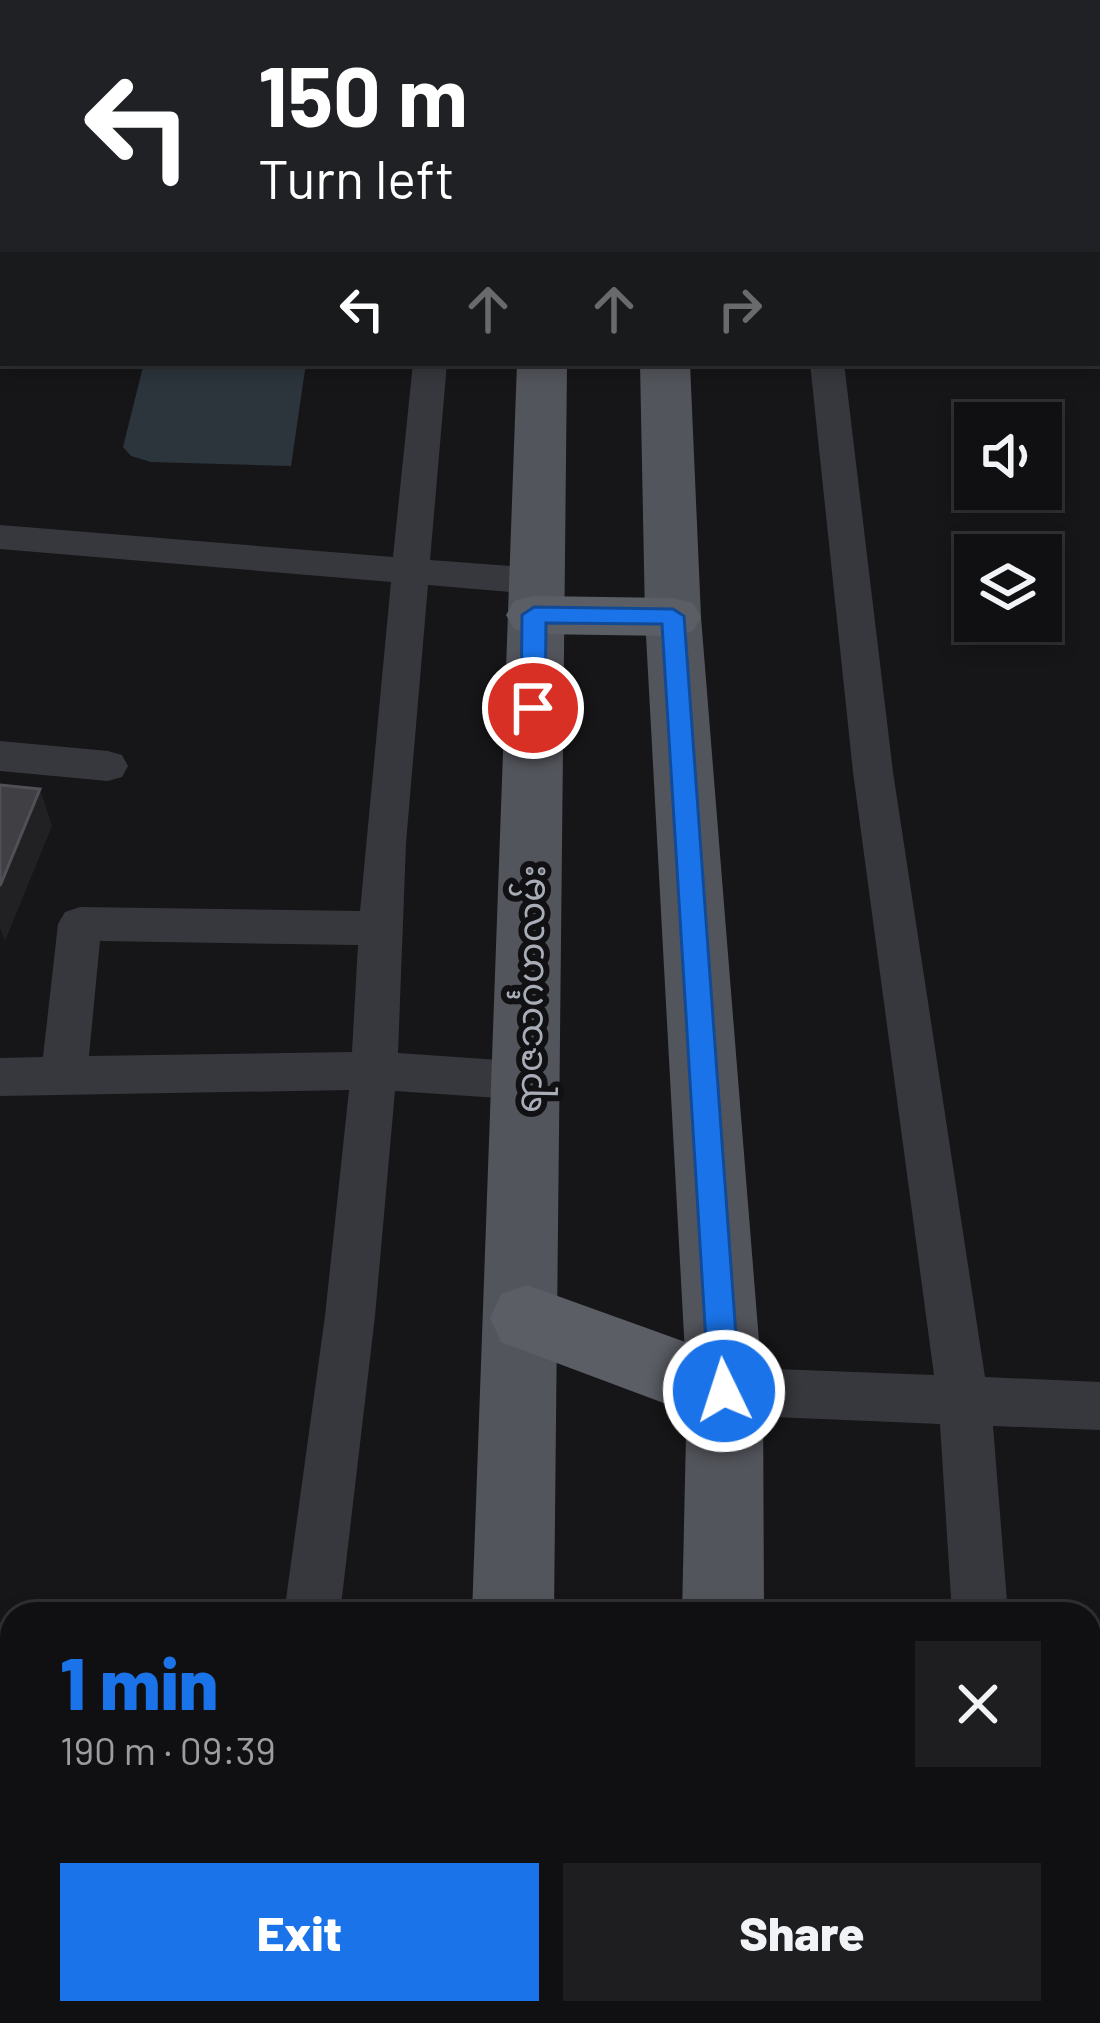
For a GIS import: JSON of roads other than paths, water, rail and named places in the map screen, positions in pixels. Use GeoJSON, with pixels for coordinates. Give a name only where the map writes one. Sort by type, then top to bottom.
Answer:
{"type":"FeatureCollection","features":[{"type":"Feature","properties":{"kind":"highway"},"geometry":{"type":"LineString","coordinates":[[535,598],[673,616]]}},
{"type":"Feature","properties":{"kind":"highway"},"geometry":{"type":"LineString","coordinates":[[527,1318],[724,1391]]}},
{"type":"Feature","properties":{"kind":"main road","name":"ရာဇသင်္ဂဟလမ်း"},"geometry":{"type":"LineString","coordinates":[[515,1602],[527,1318],[542,366]]}},
{"type":"Feature","properties":{"kind":"main road"},"geometry":{"type":"LineString","coordinates":[[664,366],[673,616],[724,1391],[723,1602]]}},
{"type":"Feature","properties":{"kind":"street"},"geometry":{"type":"LineString","coordinates":[[313,1602],[374,1071],[379,928],[430,366]]}},
{"type":"Feature","properties":{"kind":"street"},"geometry":{"type":"LineString","coordinates":[[827,366],[873,772],[964,1402],[979,1602]]}},
{"type":"Feature","properties":{"kind":"street"},"geometry":{"type":"LineString","coordinates":[[0,537],[411,573],[535,598]]}},
{"type":"Feature","properties":{"kind":"street"},"geometry":{"type":"LineString","coordinates":[[0,756],[108,766]]}},
{"type":"Feature","properties":{"kind":"street"},"geometry":{"type":"LineString","coordinates":[[64,1073],[80,923],[379,928]]}},
{"type":"Feature","properties":{"kind":"street"},"geometry":{"type":"LineString","coordinates":[[0,1077],[374,1071],[529,1082]]}},
{"type":"Feature","properties":{"kind":"street"},"geometry":{"type":"LineString","coordinates":[[724,1391],[1100,1406]]}}]}
